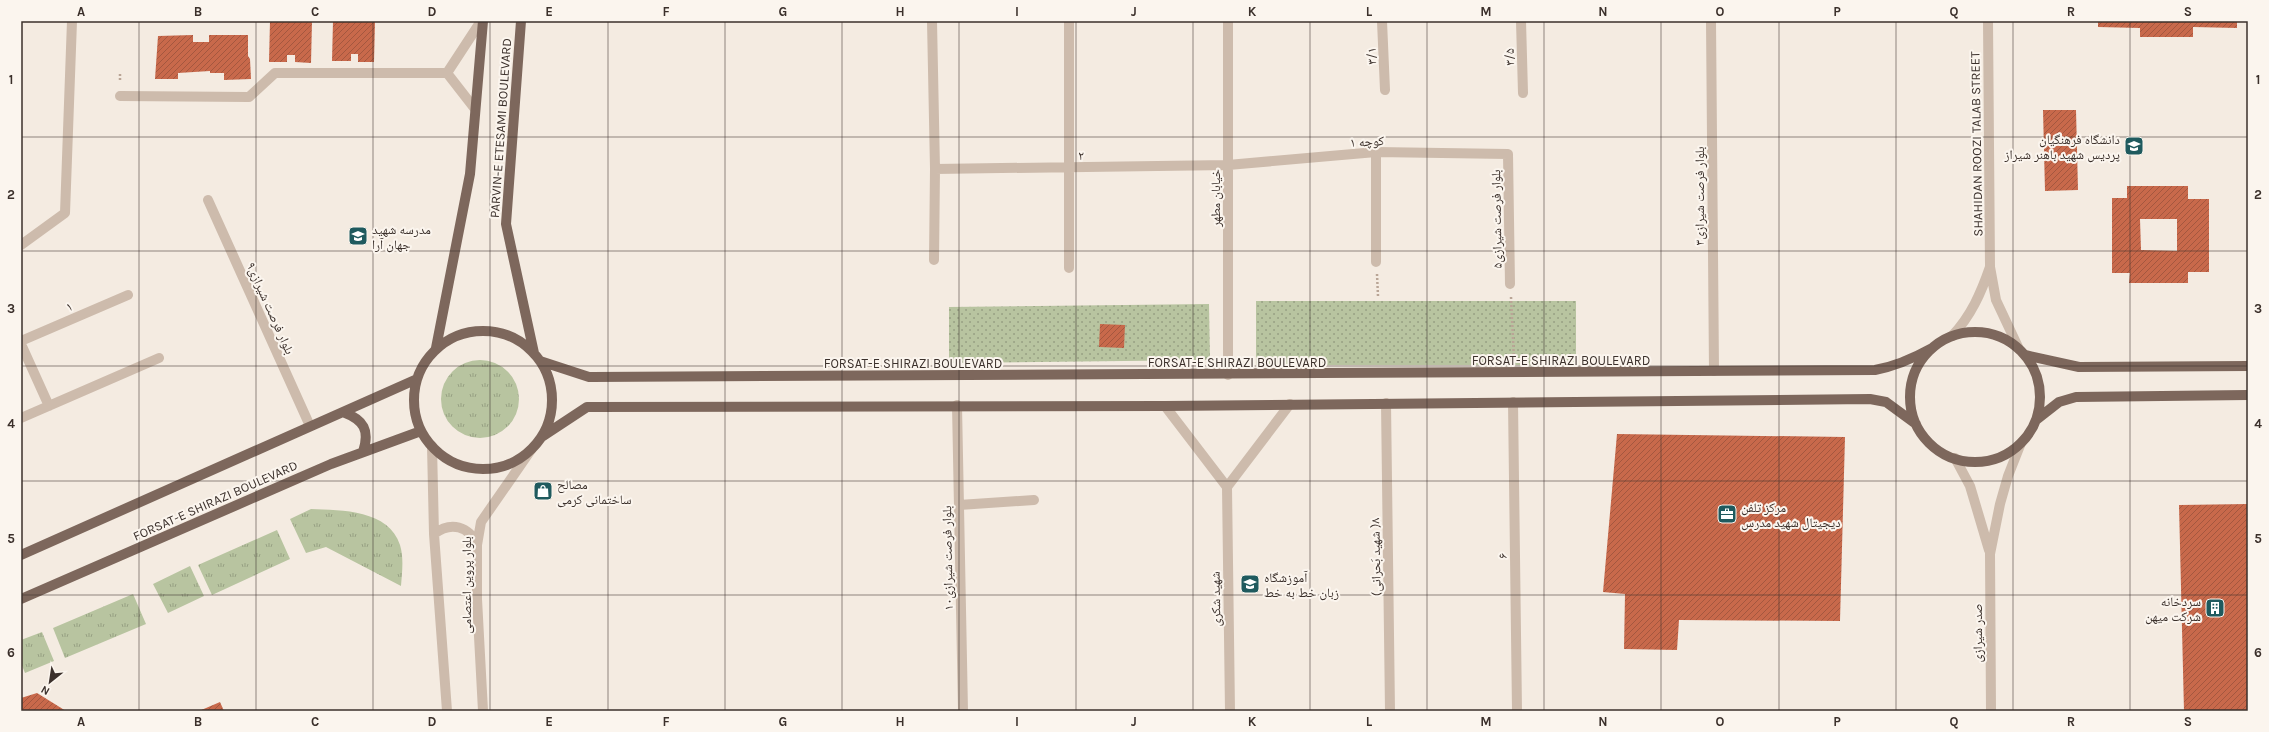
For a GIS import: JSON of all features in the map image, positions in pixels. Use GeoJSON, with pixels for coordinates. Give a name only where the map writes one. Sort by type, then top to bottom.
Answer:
{"type":"FeatureCollection","features":[{"type":"Feature","properties":{"kind":"main road","name":"PARVIN-E ETESAMI BOULEVARD"},"geometry":{"type":"LineString","coordinates":[[436,348],[470,174],[482,21]]}},
{"type":"Feature","properties":{"kind":"main road","name":"PARVIN-E ETESAMI BOULEVARD"},"geometry":{"type":"LineString","coordinates":[[521,21],[506,224],[537,357]]}},
{"type":"Feature","properties":{"kind":"main road"},"geometry":{"type":"LineString","coordinates":[[543,436],[550,419],[552,402],[550,384],[537,357],[520,341],[504,334],[486,331],[468,332],[451,338],[436,348],[424,362],[417,379],[414,405],[421,431],[432,446],[451,461],[472,468],[493,468],[514,462],[531,450],[543,436],[587,407],[957,405],[1165,406],[1870,399],[1886,402],[1916,424],[1932,445],[1955,458],[1967,461],[1990,460],[2012,450],[2021,443],[2036,420],[2059,402],[2076,397],[2248,395]]}},
{"type":"Feature","properties":{"kind":"main road"},"geometry":{"type":"LineString","coordinates":[[1916,424],[1910,398],[1913,379],[1922,358],[1932,348],[1952,336],[1975,332],[1987,333],[2009,342],[2022,352],[2033,368],[2038,382],[2040,397],[2036,420]]}},
{"type":"Feature","properties":{"kind":"main road","name":"FORSAT-E SHIRAZI BOULEVARD"},"geometry":{"type":"LineString","coordinates":[[537,357],[589,377],[1228,375],[1876,370],[1892,367],[1909,361],[1932,348]]}},
{"type":"Feature","properties":{"kind":"main road"},"geometry":{"type":"LineString","coordinates":[[2022,352],[2079,367],[2248,366]]}},
{"type":"Feature","properties":{"kind":"main road"},"geometry":{"type":"LineString","coordinates":[[21,555],[417,379]]}},
{"type":"Feature","properties":{"kind":"main road"},"geometry":{"type":"LineString","coordinates":[[343,412],[355,417],[364,426],[367,440],[363,452]]}},
{"type":"Feature","properties":{"kind":"main road","name":"FORSAT-E SHIRAZI BOULEVARD"},"geometry":{"type":"LineString","coordinates":[[21,599],[331,464],[421,431]]}},
{"type":"Feature","properties":{"kind":"street"},"geometry":{"type":"LineString","coordinates":[[21,245],[65,212],[72,21]]}},
{"type":"Feature","properties":{"kind":"street"},"geometry":{"type":"LineString","coordinates":[[447,73],[482,21]]}},
{"type":"Feature","properties":{"kind":"street"},"geometry":{"type":"LineString","coordinates":[[932,21],[935,169],[934,260]]}},
{"type":"Feature","properties":{"kind":"street"},"geometry":{"type":"LineString","coordinates":[[1069,21],[1069,268]]}},
{"type":"Feature","properties":{"kind":"street","name":"خیابان مطهر"},"geometry":{"type":"LineString","coordinates":[[1228,21],[1228,375]]}},
{"type":"Feature","properties":{"kind":"street","name":"۳/۱"},"geometry":{"type":"LineString","coordinates":[[1382,21],[1385,90]]}},
{"type":"Feature","properties":{"kind":"street","name":"۳/۵"},"geometry":{"type":"LineString","coordinates":[[1521,21],[1523,93]]}},
{"type":"Feature","properties":{"kind":"street","name":"۳بلوار فرصت شیرازی"},"geometry":{"type":"LineString","coordinates":[[1711,21],[1714,371]]}},
{"type":"Feature","properties":{"kind":"street","name":"SHAHIDAN ROOZI TALAB STREET"},"geometry":{"type":"LineString","coordinates":[[1988,21],[1990,267],[1996,300],[2022,352]]}},
{"type":"Feature","properties":{"kind":"street"},"geometry":{"type":"LineString","coordinates":[[120,96],[249,97],[275,73],[447,73]]}},
{"type":"Feature","properties":{"kind":"street"},"geometry":{"type":"LineString","coordinates":[[447,73],[475,109]]}},
{"type":"Feature","properties":{"kind":"street"},"geometry":{"type":"LineString","coordinates":[[1376,152],[1376,262]]}},
{"type":"Feature","properties":{"kind":"street","name":"کوچه ۱"},"geometry":{"type":"LineString","coordinates":[[1228,165],[1376,152],[1508,154]]}},
{"type":"Feature","properties":{"kind":"street","name":"بلوار فرصت شیرازی۵"},"geometry":{"type":"LineString","coordinates":[[1508,154],[1510,284]]}},
{"type":"Feature","properties":{"kind":"street","name":"۲"},"geometry":{"type":"LineString","coordinates":[[935,169],[1070,169],[1228,165]]}},
{"type":"Feature","properties":{"kind":"street","name":"۹بلوار فرصت شیرازی"},"geometry":{"type":"LineString","coordinates":[[208,200],[310,426]]}},
{"type":"Feature","properties":{"kind":"street","name":"SHAHIDAN ROOZI TALAB STREET"},"geometry":{"type":"LineString","coordinates":[[1952,336],[1966,322],[1990,267]]}},
{"type":"Feature","properties":{"kind":"street","name":"۱"},"geometry":{"type":"LineString","coordinates":[[21,342],[128,295]]}},
{"type":"Feature","properties":{"kind":"street"},"geometry":{"type":"LineString","coordinates":[[21,342],[48,406]]}},
{"type":"Feature","properties":{"kind":"street"},"geometry":{"type":"LineString","coordinates":[[21,418],[159,358]]}},
{"type":"Feature","properties":{"kind":"street","name":"۶"},"geometry":{"type":"LineString","coordinates":[[1513,402],[1517,711]]}},
{"type":"Feature","properties":{"kind":"street","name":"(شهید بَحرانی )۸"},"geometry":{"type":"LineString","coordinates":[[1386,403],[1390,711]]}},
{"type":"Feature","properties":{"kind":"street"},"geometry":{"type":"LineString","coordinates":[[1165,406],[1227,487],[1290,404]]}},
{"type":"Feature","properties":{"kind":"street","name":"بلوار فرصت شیرازی۱۰"},"geometry":{"type":"LineString","coordinates":[[957,405],[963,711]]}},
{"type":"Feature","properties":{"kind":"street","name":"صدر شیرازی"},"geometry":{"type":"LineString","coordinates":[[1991,711],[1990,554],[2000,504],[2008,476],[2021,443]]}},
{"type":"Feature","properties":{"kind":"street","name":"بلوار پروین اعتصامی"},"geometry":{"type":"LineString","coordinates":[[432,446],[434,534],[447,711]]}},
{"type":"Feature","properties":{"kind":"street","name":"بلوار پروین اعتصامی"},"geometry":{"type":"LineString","coordinates":[[483,711],[477,599],[477,546],[481,522],[531,450]]}},
{"type":"Feature","properties":{"kind":"street","name":"صدر شیرازی"},"geometry":{"type":"LineString","coordinates":[[1955,458],[1970,486],[1990,554]]}},
{"type":"Feature","properties":{"kind":"street","name":"شهید شکری"},"geometry":{"type":"LineString","coordinates":[[1227,487],[1230,711]]}},
{"type":"Feature","properties":{"kind":"street"},"geometry":{"type":"LineString","coordinates":[[959,504],[1034,500]]}},
{"type":"Feature","properties":{"kind":"street"},"geometry":{"type":"LineString","coordinates":[[434,534],[446,528],[459,527],[467,531],[473,537],[477,546]]}},
{"type":"Feature","properties":{"kind":"path"},"geometry":{"type":"LineString","coordinates":[[1376,262],[1378,296]]}},
{"type":"Feature","properties":{"kind":"path"},"geometry":{"type":"LineString","coordinates":[[1510,284],[1514,373]]}},
{"type":"Feature","properties":{"kind":"green space"},"geometry":{"type":"Polygon","coordinates":[[[1256,301],[1576,301],[1576,365],[1256,365],[1256,301]]]}},
{"type":"Feature","properties":{"kind":"green space"},"geometry":{"type":"Polygon","coordinates":[[[1209,304],[1210,360],[949,363],[949,307],[1209,304]]]}},
{"type":"Feature","properties":{"kind":"green space"},"geometry":{"type":"Polygon","coordinates":[[[480,360],[495,363],[508,371],[516,384],[519,399],[516,414],[508,427],[495,435],[480,438],[465,435],[452,427],[444,414],[441,399],[444,384],[452,371],[465,363],[480,360]]]}},
{"type":"Feature","properties":{"kind":"green space"},"geometry":{"type":"Polygon","coordinates":[[[311,509],[336,510],[363,514],[375,518],[386,525],[394,533],[400,545],[402,555],[401,586],[326,547],[306,553],[290,519],[311,509]]]}},
{"type":"Feature","properties":{"kind":"green space"},"geometry":{"type":"Polygon","coordinates":[[[277,530],[290,559],[212,595],[198,565],[277,530]]]}},
{"type":"Feature","properties":{"kind":"green space"},"geometry":{"type":"Polygon","coordinates":[[[190,566],[204,596],[168,613],[153,584],[190,566]]]}},
{"type":"Feature","properties":{"kind":"green space"},"geometry":{"type":"Polygon","coordinates":[[[133,594],[146,624],[65,658],[53,628],[133,594]]]}},
{"type":"Feature","properties":{"kind":"green space"},"geometry":{"type":"Polygon","coordinates":[[[42,632],[54,661],[25,673],[21,663],[21,640],[42,632]]]}},
{"type":"Feature","properties":{"kind":"building"},"geometry":{"type":"Polygon","coordinates":[[[270,21],[312,21],[311,63],[295,62],[295,55],[287,55],[287,62],[269,62],[270,21]]]}},
{"type":"Feature","properties":{"kind":"building"},"geometry":{"type":"Polygon","coordinates":[[[333,21],[375,21],[374,62],[358,62],[358,54],[351,54],[351,61],[332,61],[333,21]]]}},
{"type":"Feature","properties":{"kind":"building"},"geometry":{"type":"Polygon","coordinates":[[[2098,21],[2237,21],[2237,28],[2193,27],[2193,37],[2140,37],[2140,28],[2098,27],[2098,21]]]}},
{"type":"Feature","properties":{"kind":"building"},"geometry":{"type":"Polygon","coordinates":[[[193,35],[193,42],[209,42],[209,35],[248,35],[248,56],[250,59],[251,79],[224,80],[224,73],[210,73],[210,71],[178,73],[178,79],[155,79],[158,36],[193,35]]]}},
{"type":"Feature","properties":{"kind":"building"},"geometry":{"type":"Polygon","coordinates":[[[2043,110],[2076,110],[2078,190],[2045,191],[2043,110]]]}},
{"type":"Feature","properties":{"kind":"building"},"geometry":{"type":"Polygon","coordinates":[[[2127,186],[2188,186],[2188,199],[2209,199],[2209,272],[2188,272],[2188,283],[2129,283],[2130,273],[2112,273],[2112,198],[2127,198],[2127,186]],[[2140,219],[2141,250],[2177,251],[2177,219],[2140,219]]]}},
{"type":"Feature","properties":{"kind":"building"},"geometry":{"type":"Polygon","coordinates":[[[1100,324],[1125,325],[1124,348],[1099,347],[1100,324]]]}},
{"type":"Feature","properties":{"kind":"building","name":"مرکز تلفن دیجیتال شهید مدرس"},"geometry":{"type":"Polygon","coordinates":[[[1617,434],[1845,437],[1840,621],[1679,620],[1677,650],[1624,649],[1625,594],[1603,592],[1617,434]]]}},
{"type":"Feature","properties":{"kind":"building","name":"سردخانه شرکت میهن"},"geometry":{"type":"Polygon","coordinates":[[[2248,504],[2248,711],[2184,711],[2179,505],[2248,504]]]}},
{"type":"Feature","properties":{"kind":"building"},"geometry":{"type":"Polygon","coordinates":[[[37,693],[66,711],[21,711],[21,698],[37,693]]]}},
{"type":"Feature","properties":{"kind":"building"},"geometry":{"type":"Polygon","coordinates":[[[220,702],[224,711],[199,711],[220,702]]]}},
{"type":"Feature","properties":{"kind":"place","name":"دانشگاه فرهنگیان پردیس شهید باهنر شیراز"},"geometry":{"type":"Point","coordinates":[2134,146]}},
{"type":"Feature","properties":{"kind":"place","name":"مدرسه شهید جهان آرا"},"geometry":{"type":"Point","coordinates":[358,236]}},
{"type":"Feature","properties":{"kind":"place","name":"مصالح ساختمانی کرمی"},"geometry":{"type":"Point","coordinates":[543,491]}},
{"type":"Feature","properties":{"kind":"place","name":"مرکز تلفن دیجیتال شهید مدرس"},"geometry":{"type":"Point","coordinates":[1727,514]}},
{"type":"Feature","properties":{"kind":"place","name":"آموزشگاه زبان خط به خط"},"geometry":{"type":"Point","coordinates":[1250,584]}},
{"type":"Feature","properties":{"kind":"place","name":"سردخانه شرکت میهن"},"geometry":{"type":"Point","coordinates":[2215,608]}}]}
